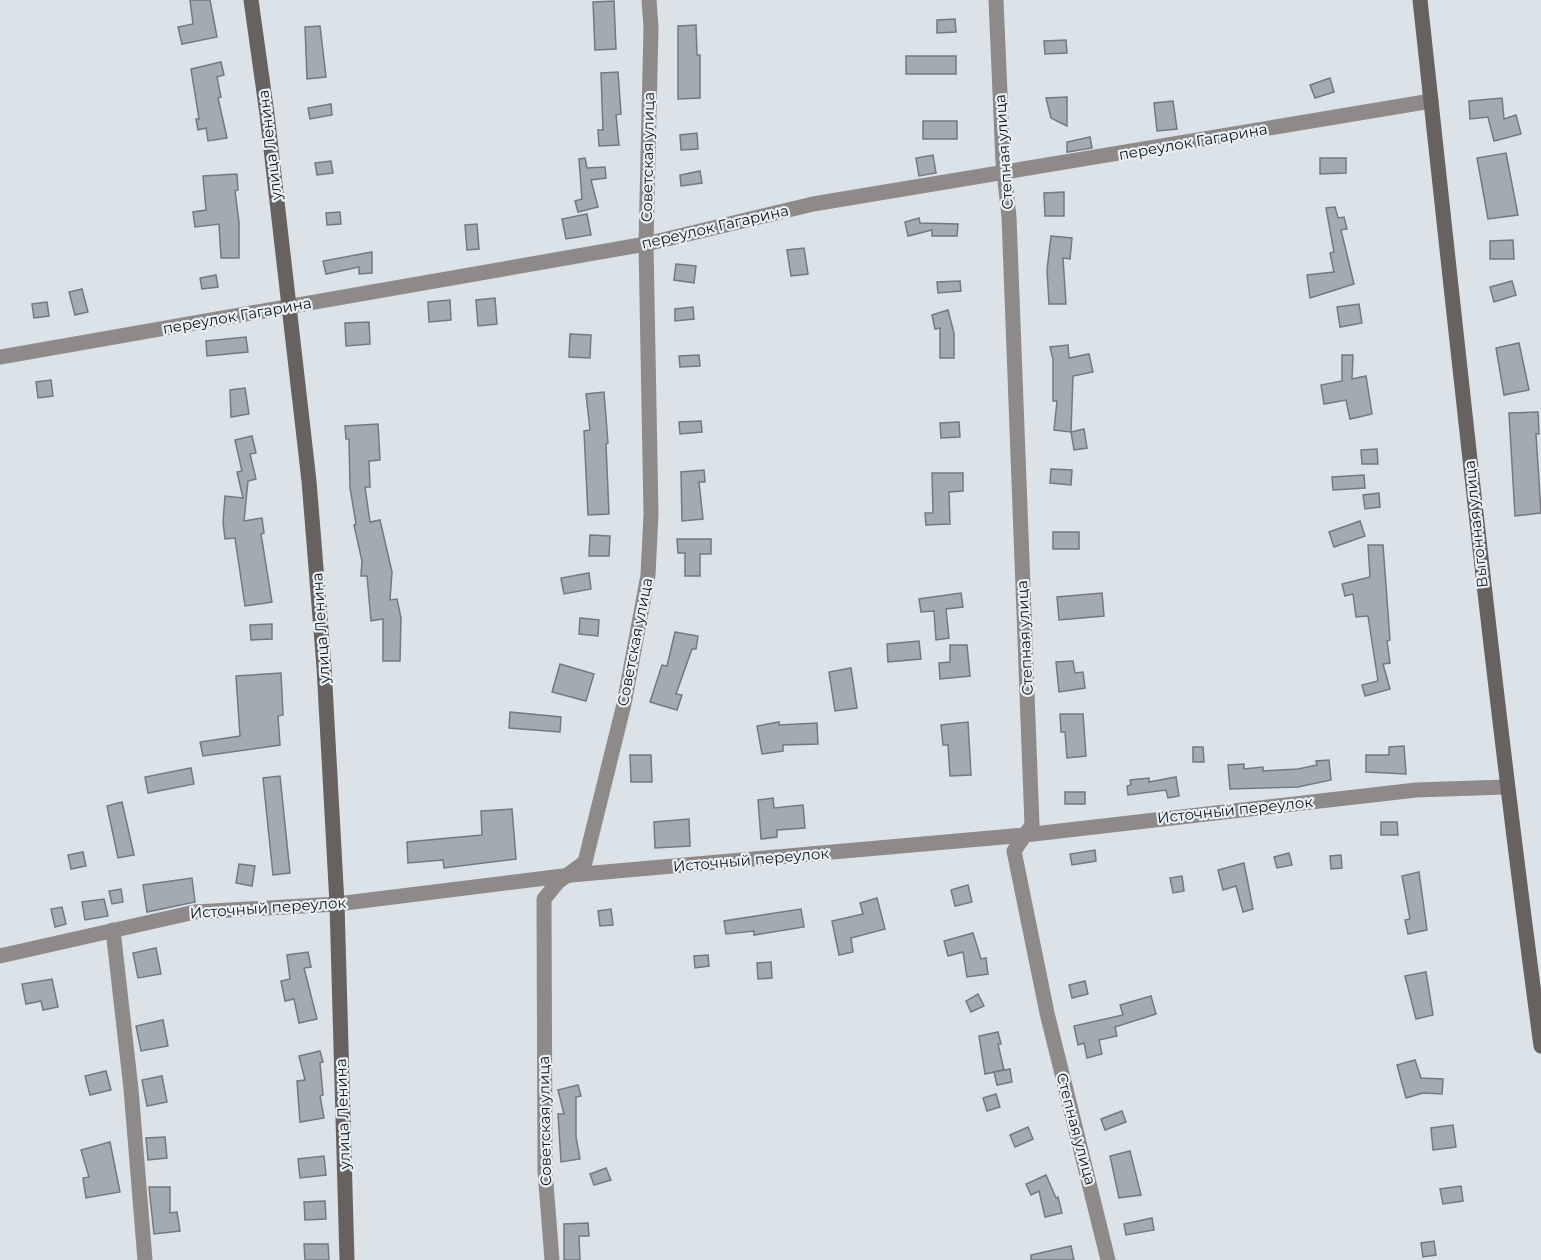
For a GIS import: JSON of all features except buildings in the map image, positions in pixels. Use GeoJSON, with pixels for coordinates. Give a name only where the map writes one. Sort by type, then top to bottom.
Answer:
{"type":"FeatureCollection","features":[{"type":"Feature","properties":{"kind":"street","name":"улица Ленина"},"geometry":{"type":"LineString","coordinates":[[251,0],[309,481],[323,655],[337,904],[347,1260]]}},
{"type":"Feature","properties":{"kind":"street","name":"Советская улица"},"geometry":{"type":"LineString","coordinates":[[552,1260],[545,1171],[544,898],[558,882],[571,875],[585,862],[624,704],[648,575],[651,514],[646,244],[651,27],[649,0]]}},
{"type":"Feature","properties":{"kind":"street","name":"Степная улица"},"geometry":{"type":"LineString","coordinates":[[996,0],[1004,174],[1009,217],[1032,825],[1014,851],[1016,870],[1057,1056],[1108,1260]]}},
{"type":"Feature","properties":{"kind":"street","name":"Выгонная улица"},"geometry":{"type":"LineString","coordinates":[[1420,0],[1506,787],[1541,1046]]}},
{"type":"Feature","properties":{"kind":"street","name":"переулок Гагарина"},"geometry":{"type":"LineString","coordinates":[[0,357],[646,244],[813,204],[1004,174],[1431,101]]}},
{"type":"Feature","properties":{"kind":"street","name":"Источный переулок"},"geometry":{"type":"LineString","coordinates":[[0,956],[195,912],[337,904],[571,875],[1025,835],[1416,790],[1506,787]]}},
{"type":"Feature","properties":{"kind":"street"},"geometry":{"type":"LineString","coordinates":[[113,930],[131,1089],[145,1260]]}}]}
